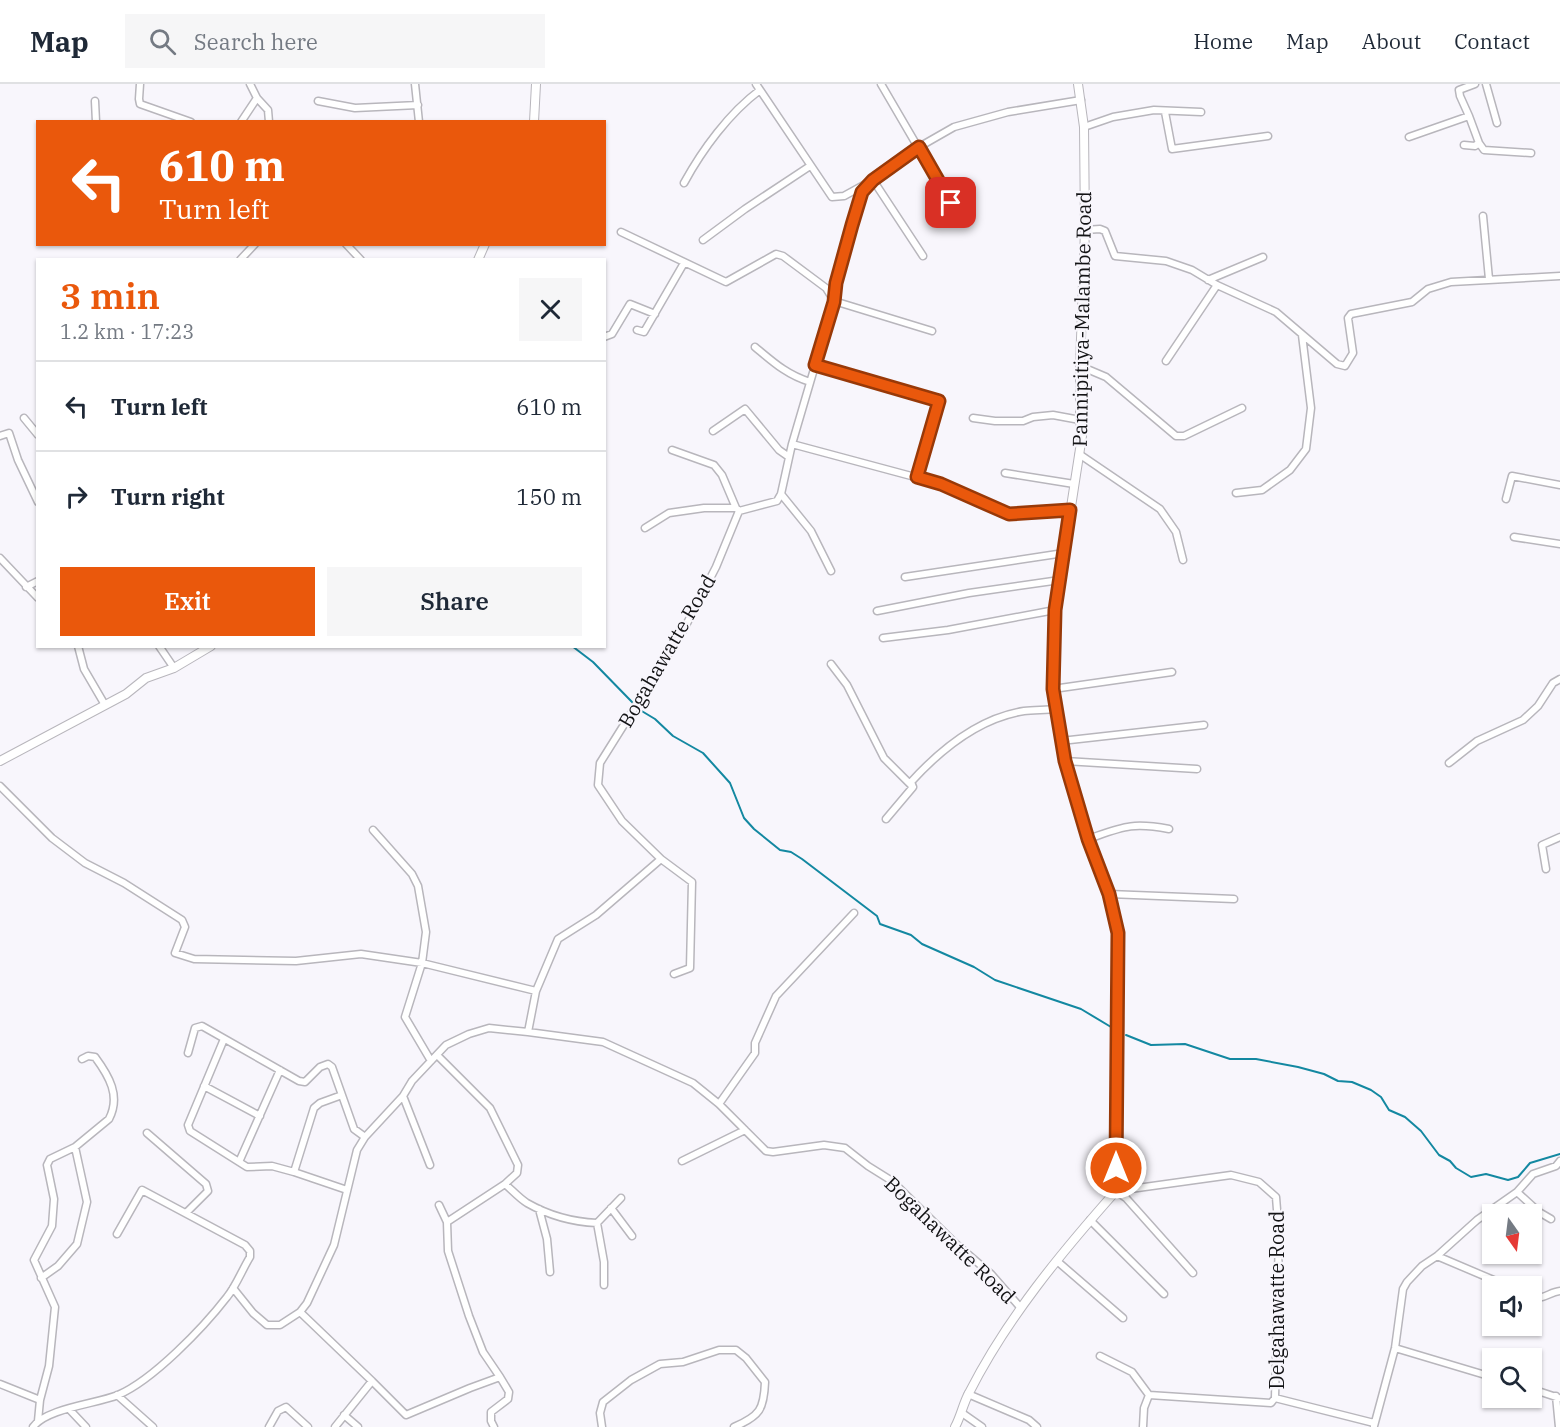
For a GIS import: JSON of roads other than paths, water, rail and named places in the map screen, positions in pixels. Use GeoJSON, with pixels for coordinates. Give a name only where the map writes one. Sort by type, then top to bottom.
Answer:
{"type":"FeatureCollection","features":[{"type":"Feature","properties":{"kind":"street"},"geometry":{"type":"LineString","coordinates":[[140,84],[140,104],[185,120]]}},
{"type":"Feature","properties":{"kind":"street"},"geometry":{"type":"LineString","coordinates":[[250,84],[257,98],[268,110],[269,120]]}},
{"type":"Feature","properties":{"kind":"street"},"geometry":{"type":"LineString","coordinates":[[415,84],[419,120]]}},
{"type":"Feature","properties":{"kind":"street"},"geometry":{"type":"LineString","coordinates":[[534,120],[536,84]]}},
{"type":"Feature","properties":{"kind":"street"},"geometry":{"type":"LineString","coordinates":[[756,84],[832,197],[844,196],[873,180],[919,147],[954,127],[1008,112],[1081,100]]}},
{"type":"Feature","properties":{"kind":"street"},"geometry":{"type":"LineString","coordinates":[[882,84],[961,221]]}},
{"type":"Feature","properties":{"kind":"street","name":"Pannipitiya-Malambe Road"},"geometry":{"type":"LineString","coordinates":[[1078,84],[1084,126],[1085,230],[1080,366],[1082,436],[1055,610],[1053,689],[1065,761],[1088,839],[1109,894],[1118,933],[1116,1191]]}},
{"type":"Feature","properties":{"kind":"street"},"geometry":{"type":"LineString","coordinates":[[1475,84],[1459,90],[1479,143],[1484,150],[1531,153]]}},
{"type":"Feature","properties":{"kind":"street"},"geometry":{"type":"LineString","coordinates":[[1486,84],[1497,123]]}},
{"type":"Feature","properties":{"kind":"street"},"geometry":{"type":"LineString","coordinates":[[684,183],[699,155],[760,90]]}},
{"type":"Feature","properties":{"kind":"street"},"geometry":{"type":"LineString","coordinates":[[242,120],[257,98]]}},
{"type":"Feature","properties":{"kind":"street"},"geometry":{"type":"LineString","coordinates":[[95,101],[96,120]]}},
{"type":"Feature","properties":{"kind":"street"},"geometry":{"type":"LineString","coordinates":[[318,101],[355,108],[418,105]]}},
{"type":"Feature","properties":{"kind":"street"},"geometry":{"type":"LineString","coordinates":[[1084,126],[1113,117],[1154,110],[1201,112]]}},
{"type":"Feature","properties":{"kind":"street"},"geometry":{"type":"LineString","coordinates":[[1165,112],[1172,149],[1268,136]]}},
{"type":"Feature","properties":{"kind":"street"},"geometry":{"type":"LineString","coordinates":[[1409,137],[1469,116]]}},
{"type":"Feature","properties":{"kind":"street"},"geometry":{"type":"LineString","coordinates":[[1464,145],[1475,146],[1479,143]]}},
{"type":"Feature","properties":{"kind":"street"},"geometry":{"type":"LineString","coordinates":[[704,240],[745,209],[810,166]]}},
{"type":"Feature","properties":{"kind":"street"},"geometry":{"type":"LineString","coordinates":[[873,180],[923,256]]}},
{"type":"Feature","properties":{"kind":"street"},"geometry":{"type":"LineString","coordinates":[[645,528],[669,513],[704,508],[737,509],[777,501],[781,494],[792,444],[834,302],[836,283],[857,206],[862,192],[873,180]]}},
{"type":"Feature","properties":{"kind":"street"},"geometry":{"type":"LineString","coordinates":[[1483,216],[1489,279]]}},
{"type":"Feature","properties":{"kind":"street"},"geometry":{"type":"LineString","coordinates":[[1085,230],[1105,231],[1115,256],[1167,261],[1192,270],[1217,285],[1276,312],[1337,364],[1345,366],[1353,353],[1348,318],[1351,315],[1412,302],[1428,289],[1451,282],[1560,276]]}},
{"type":"Feature","properties":{"kind":"street"},"geometry":{"type":"LineString","coordinates":[[621,232],[726,282],[777,254],[826,288],[834,302],[932,331]]}},
{"type":"Feature","properties":{"kind":"street"},"geometry":{"type":"LineString","coordinates":[[242,258],[253,246]]}},
{"type":"Feature","properties":{"kind":"street"},"geometry":{"type":"LineString","coordinates":[[348,246],[359,258]]}},
{"type":"Feature","properties":{"kind":"street"},"geometry":{"type":"LineString","coordinates":[[1208,280],[1263,257]]}},
{"type":"Feature","properties":{"kind":"street"},"geometry":{"type":"LineString","coordinates":[[637,330],[644,332],[684,263]]}},
{"type":"Feature","properties":{"kind":"street"},"geometry":{"type":"LineString","coordinates":[[1166,361],[1217,285]]}},
{"type":"Feature","properties":{"kind":"street"},"geometry":{"type":"LineString","coordinates":[[606,336],[612,334],[630,304],[655,314]]}},
{"type":"Feature","properties":{"kind":"street"},"geometry":{"type":"LineString","coordinates":[[1236,493],[1262,490],[1290,470],[1306,449],[1311,408],[1302,335]]}},
{"type":"Feature","properties":{"kind":"street"},"geometry":{"type":"LineString","coordinates":[[755,347],[778,368],[796,378],[810,382]]}},
{"type":"Feature","properties":{"kind":"street"},"geometry":{"type":"LineString","coordinates":[[815,365],[939,401],[917,477]]}},
{"type":"Feature","properties":{"kind":"street"},"geometry":{"type":"LineString","coordinates":[[1080,366],[1106,377],[1176,436],[1184,436],[1242,408]]}},
{"type":"Feature","properties":{"kind":"street"},"geometry":{"type":"LineString","coordinates":[[713,431],[745,409],[779,450],[789,457]]}},
{"type":"Feature","properties":{"kind":"street"},"geometry":{"type":"LineString","coordinates":[[973,418],[995,422],[1023,421],[1033,417],[1053,415],[1080,420]]}},
{"type":"Feature","properties":{"kind":"street"},"geometry":{"type":"LineString","coordinates":[[24,418],[36,433]]}},
{"type":"Feature","properties":{"kind":"street"},"geometry":{"type":"LineString","coordinates":[[0,436],[9,433],[18,460],[36,497]]}},
{"type":"Feature","properties":{"kind":"street"},"geometry":{"type":"LineString","coordinates":[[792,444],[941,484],[1009,514],[1070,510]]}},
{"type":"Feature","properties":{"kind":"street"},"geometry":{"type":"LineString","coordinates":[[672,450],[714,465],[722,476],[737,509]]}},
{"type":"Feature","properties":{"kind":"street"},"geometry":{"type":"LineString","coordinates":[[1079,454],[1160,509],[1176,532],[1183,560]]}},
{"type":"Feature","properties":{"kind":"street"},"geometry":{"type":"LineString","coordinates":[[1005,473],[1074,484]]}},
{"type":"Feature","properties":{"kind":"street"},"geometry":{"type":"LineString","coordinates":[[1506,499],[1512,476],[1560,485]]}},
{"type":"Feature","properties":{"kind":"street"},"geometry":{"type":"LineString","coordinates":[[781,494],[811,531],[831,571]]}},
{"type":"Feature","properties":{"kind":"street","name":"Bogahawatte Road"},"geometry":{"type":"LineString","coordinates":[[674,974],[690,968],[692,882],[661,859],[622,821],[598,785],[600,763],[684,629],[716,567],[737,509]]}},
{"type":"Feature","properties":{"kind":"street"},"geometry":{"type":"LineString","coordinates":[[1514,537],[1560,544]]}},
{"type":"Feature","properties":{"kind":"street"},"geometry":{"type":"LineString","coordinates":[[905,577],[1064,553]]}},
{"type":"Feature","properties":{"kind":"street"},"geometry":{"type":"LineString","coordinates":[[0,558],[36,596]]}},
{"type":"Feature","properties":{"kind":"street"},"geometry":{"type":"LineString","coordinates":[[877,611],[969,593],[1060,580]]}},
{"type":"Feature","properties":{"kind":"street"},"geometry":{"type":"LineString","coordinates":[[26,587],[36,582]]}},
{"type":"Feature","properties":{"kind":"street"},"geometry":{"type":"LineString","coordinates":[[883,638],[948,630],[1055,610]]}},
{"type":"Feature","properties":{"kind":"street"},"geometry":{"type":"LineString","coordinates":[[79,648],[84,669],[105,705]]}},
{"type":"Feature","properties":{"kind":"street"},"geometry":{"type":"LineString","coordinates":[[160,648],[174,668]]}},
{"type":"Feature","properties":{"kind":"street"},"geometry":{"type":"LineString","coordinates":[[0,761],[126,694],[146,678],[174,668],[208,648]]}},
{"type":"Feature","properties":{"kind":"street"},"geometry":{"type":"LineString","coordinates":[[831,664],[847,686],[884,758],[913,787]]}},
{"type":"Feature","properties":{"kind":"street"},"geometry":{"type":"LineString","coordinates":[[1053,689],[1172,672]]}},
{"type":"Feature","properties":{"kind":"street"},"geometry":{"type":"LineString","coordinates":[[1449,763],[1478,741],[1523,720],[1538,706],[1552,684],[1560,679]]}},
{"type":"Feature","properties":{"kind":"street"},"geometry":{"type":"LineString","coordinates":[[913,787],[911,782],[920,772],[961,736],[990,721],[1022,711],[1056,709]]}},
{"type":"Feature","properties":{"kind":"street"},"geometry":{"type":"LineString","coordinates":[[1061,741],[1204,725]]}},
{"type":"Feature","properties":{"kind":"street"},"geometry":{"type":"LineString","coordinates":[[1065,761],[1197,769]]}},
{"type":"Feature","properties":{"kind":"street"},"geometry":{"type":"LineString","coordinates":[[0,786],[52,838],[85,863],[124,883],[182,920],[185,927],[175,953],[194,959],[296,961],[361,954],[422,963],[536,991]]}},
{"type":"Feature","properties":{"kind":"street"},"geometry":{"type":"LineString","coordinates":[[886,819],[913,787]]}},
{"type":"Feature","properties":{"kind":"street"},"geometry":{"type":"LineString","coordinates":[[1088,839],[1125,826],[1143,824],[1169,829]]}},
{"type":"Feature","properties":{"kind":"street"},"geometry":{"type":"LineString","coordinates":[[373,830],[412,874],[418,886],[426,932],[422,963],[405,1017],[431,1061]]}},
{"type":"Feature","properties":{"kind":"street"},"geometry":{"type":"LineString","coordinates":[[1546,869],[1542,845],[1560,837]]}},
{"type":"Feature","properties":{"kind":"street"},"geometry":{"type":"LineString","coordinates":[[528,1032],[536,991],[558,939],[596,915],[661,859]]}},
{"type":"Feature","properties":{"kind":"street"},"geometry":{"type":"LineString","coordinates":[[1109,894],[1234,899]]}},
{"type":"Feature","properties":{"kind":"street"},"geometry":{"type":"LineString","coordinates":[[719,1104],[755,1053],[755,1043],[776,996],[854,913]]}},
{"type":"Feature","properties":{"kind":"street"},"geometry":{"type":"LineString","coordinates":[[188,1053],[195,1028],[202,1026],[299,1081],[305,1082],[320,1067],[328,1065],[332,1067],[354,1129],[365,1137]]}},
{"type":"Feature","properties":{"kind":"street","name":"Bogahawatte Road"},"geometry":{"type":"LineString","coordinates":[[300,1312],[307,1303],[334,1245],[357,1150],[365,1137],[446,1045],[489,1028],[603,1042],[693,1083],[719,1104],[766,1151],[824,1145],[845,1148],[892,1181],[956,1244],[991,1274],[1020,1307]]}},
{"type":"Feature","properties":{"kind":"street"},"geometry":{"type":"LineString","coordinates":[[224,1038],[188,1125],[190,1131],[247,1167],[272,1166],[347,1190]]}},
{"type":"Feature","properties":{"kind":"street"},"geometry":{"type":"LineString","coordinates":[[437,1055],[490,1108],[518,1165],[517,1173],[505,1184],[447,1222]]}},
{"type":"Feature","properties":{"kind":"street"},"geometry":{"type":"LineString","coordinates":[[35,1424],[49,1366],[55,1307],[34,1260],[52,1226],[54,1199],[47,1165],[50,1159],[75,1147],[109,1119],[112,1113],[111,1080],[95,1057],[88,1056],[82,1059]]}},
{"type":"Feature","properties":{"kind":"street"},"geometry":{"type":"LineString","coordinates":[[239,1162],[280,1070]]}},
{"type":"Feature","properties":{"kind":"street"},"geometry":{"type":"LineString","coordinates":[[204,1086],[260,1116]]}},
{"type":"Feature","properties":{"kind":"street"},"geometry":{"type":"LineString","coordinates":[[294,1172],[314,1108],[320,1103],[342,1095]]}},
{"type":"Feature","properties":{"kind":"street"},"geometry":{"type":"LineString","coordinates":[[403,1096],[430,1165]]}},
{"type":"Feature","properties":{"kind":"street"},"geometry":{"type":"LineString","coordinates":[[682,1161],[745,1130]]}},
{"type":"Feature","properties":{"kind":"street"},"geometry":{"type":"LineString","coordinates":[[147,1133],[206,1184],[208,1191],[186,1213]]}},
{"type":"Feature","properties":{"kind":"street"},"geometry":{"type":"LineString","coordinates":[[41,1278],[58,1266],[77,1244],[87,1203],[75,1147]]}},
{"type":"Feature","properties":{"kind":"street"},"geometry":{"type":"LineString","coordinates":[[1374,1425],[1395,1348],[1403,1289],[1407,1282],[1422,1266],[1437,1256],[1477,1220],[1517,1192],[1533,1174],[1556,1166],[1560,1161]]}},
{"type":"Feature","properties":{"kind":"street","name":"Delgahawatte Road"},"geometry":{"type":"LineString","coordinates":[[1116,1191],[1231,1175],[1258,1182],[1276,1197],[1279,1235],[1275,1398],[1374,1425]]}},
{"type":"Feature","properties":{"kind":"street"},"geometry":{"type":"LineString","coordinates":[[505,1184],[525,1202],[539,1209],[581,1222],[597,1223]]}},
{"type":"Feature","properties":{"kind":"street"},"geometry":{"type":"LineString","coordinates":[[35,1424],[69,1409],[117,1395],[143,1382],[193,1334],[228,1296],[250,1257],[250,1251],[245,1245],[142,1190],[117,1234]]}},
{"type":"Feature","properties":{"kind":"street"},"geometry":{"type":"LineString","coordinates":[[955,1427],[968,1394],[1020,1307],[1116,1191],[1126,1198],[1193,1273]]}},
{"type":"Feature","properties":{"kind":"street"},"geometry":{"type":"LineString","coordinates":[[1517,1192],[1539,1212],[1551,1219]]}},
{"type":"Feature","properties":{"kind":"street"},"geometry":{"type":"LineString","coordinates":[[597,1223],[621,1198]]}},
{"type":"Feature","properties":{"kind":"street"},"geometry":{"type":"LineString","coordinates":[[439,1206],[447,1222],[447,1251],[469,1316],[483,1352],[509,1392],[508,1399],[492,1412],[490,1421],[494,1427]]}},
{"type":"Feature","properties":{"kind":"street"},"geometry":{"type":"LineString","coordinates":[[611,1208],[632,1236]]}},
{"type":"Feature","properties":{"kind":"street"},"geometry":{"type":"LineString","coordinates":[[539,1209],[547,1239],[550,1272]]}},
{"type":"Feature","properties":{"kind":"street"},"geometry":{"type":"LineString","coordinates":[[1090,1220],[1164,1294]]}},
{"type":"Feature","properties":{"kind":"street"},"geometry":{"type":"LineString","coordinates":[[597,1223],[604,1262],[604,1285]]}},
{"type":"Feature","properties":{"kind":"street"},"geometry":{"type":"LineString","coordinates":[[1437,1256],[1484,1276]]}},
{"type":"Feature","properties":{"kind":"street"},"geometry":{"type":"LineString","coordinates":[[1057,1261],[1124,1318]]}},
{"type":"Feature","properties":{"kind":"street"},"geometry":{"type":"LineString","coordinates":[[233,1288],[253,1313],[267,1325],[280,1325],[300,1312],[406,1415],[500,1377]]}},
{"type":"Feature","properties":{"kind":"street"},"geometry":{"type":"LineString","coordinates":[[1542,1298],[1560,1291]]}},
{"type":"Feature","properties":{"kind":"street"},"geometry":{"type":"LineString","coordinates":[[1395,1348],[1482,1374]]}},
{"type":"Feature","properties":{"kind":"street"},"geometry":{"type":"LineString","coordinates":[[602,1427],[600,1413],[603,1402],[631,1380],[660,1364],[683,1362],[719,1350],[736,1350],[746,1358],[765,1382],[764,1402],[752,1420],[734,1427]]}},
{"type":"Feature","properties":{"kind":"street"},"geometry":{"type":"LineString","coordinates":[[1100,1356],[1132,1372],[1149,1395],[1271,1403],[1275,1398]]}},
{"type":"Feature","properties":{"kind":"street"},"geometry":{"type":"LineString","coordinates":[[335,1427],[372,1381]]}},
{"type":"Feature","properties":{"kind":"street"},"geometry":{"type":"LineString","coordinates":[[0,1384],[40,1400]]}},
{"type":"Feature","properties":{"kind":"street"},"geometry":{"type":"LineString","coordinates":[[1542,1392],[1558,1397],[1559,1427]]}},
{"type":"Feature","properties":{"kind":"street"},"geometry":{"type":"LineString","coordinates":[[968,1394],[1029,1420],[1037,1427]]}},
{"type":"Feature","properties":{"kind":"street"},"geometry":{"type":"LineString","coordinates":[[117,1395],[153,1427]]}},
{"type":"Feature","properties":{"kind":"street"},"geometry":{"type":"LineString","coordinates":[[1143,1427],[1144,1408],[1149,1395]]}},
{"type":"Feature","properties":{"kind":"street"},"geometry":{"type":"LineString","coordinates":[[269,1427],[278,1411],[286,1407],[308,1427]]}},
{"type":"Feature","properties":{"kind":"street"},"geometry":{"type":"LineString","coordinates":[[69,1409],[86,1427]]}},
{"type":"Feature","properties":{"kind":"street"},"geometry":{"type":"LineString","coordinates":[[962,1413],[982,1427]]}},
{"type":"Feature","properties":{"kind":"street"},"geometry":{"type":"LineString","coordinates":[[344,1415],[358,1427]]}},
{"type":"Feature","properties":{"kind":"waterway"},"geometry":{"type":"LineString","coordinates":[[575,648],[593,662],[633,703]]}},
{"type":"Feature","properties":{"kind":"waterway"},"geometry":{"type":"LineString","coordinates":[[640,710],[655,719],[673,736],[703,753],[730,783],[744,818],[754,829],[780,850],[791,852],[802,859],[877,916],[880,924],[911,935],[922,944],[974,967],[995,980],[1081,1009],[1111,1027]]}},
{"type":"Feature","properties":{"kind":"waterway"},"geometry":{"type":"LineString","coordinates":[[1126,1035],[1151,1045],[1185,1044],[1230,1059],[1256,1059],[1298,1067],[1324,1074],[1338,1081],[1352,1082],[1381,1097],[1389,1110],[1405,1117],[1421,1131],[1439,1155],[1471,1177],[1486,1174],[1508,1180],[1518,1177],[1530,1163],[1560,1154]]}}]}
